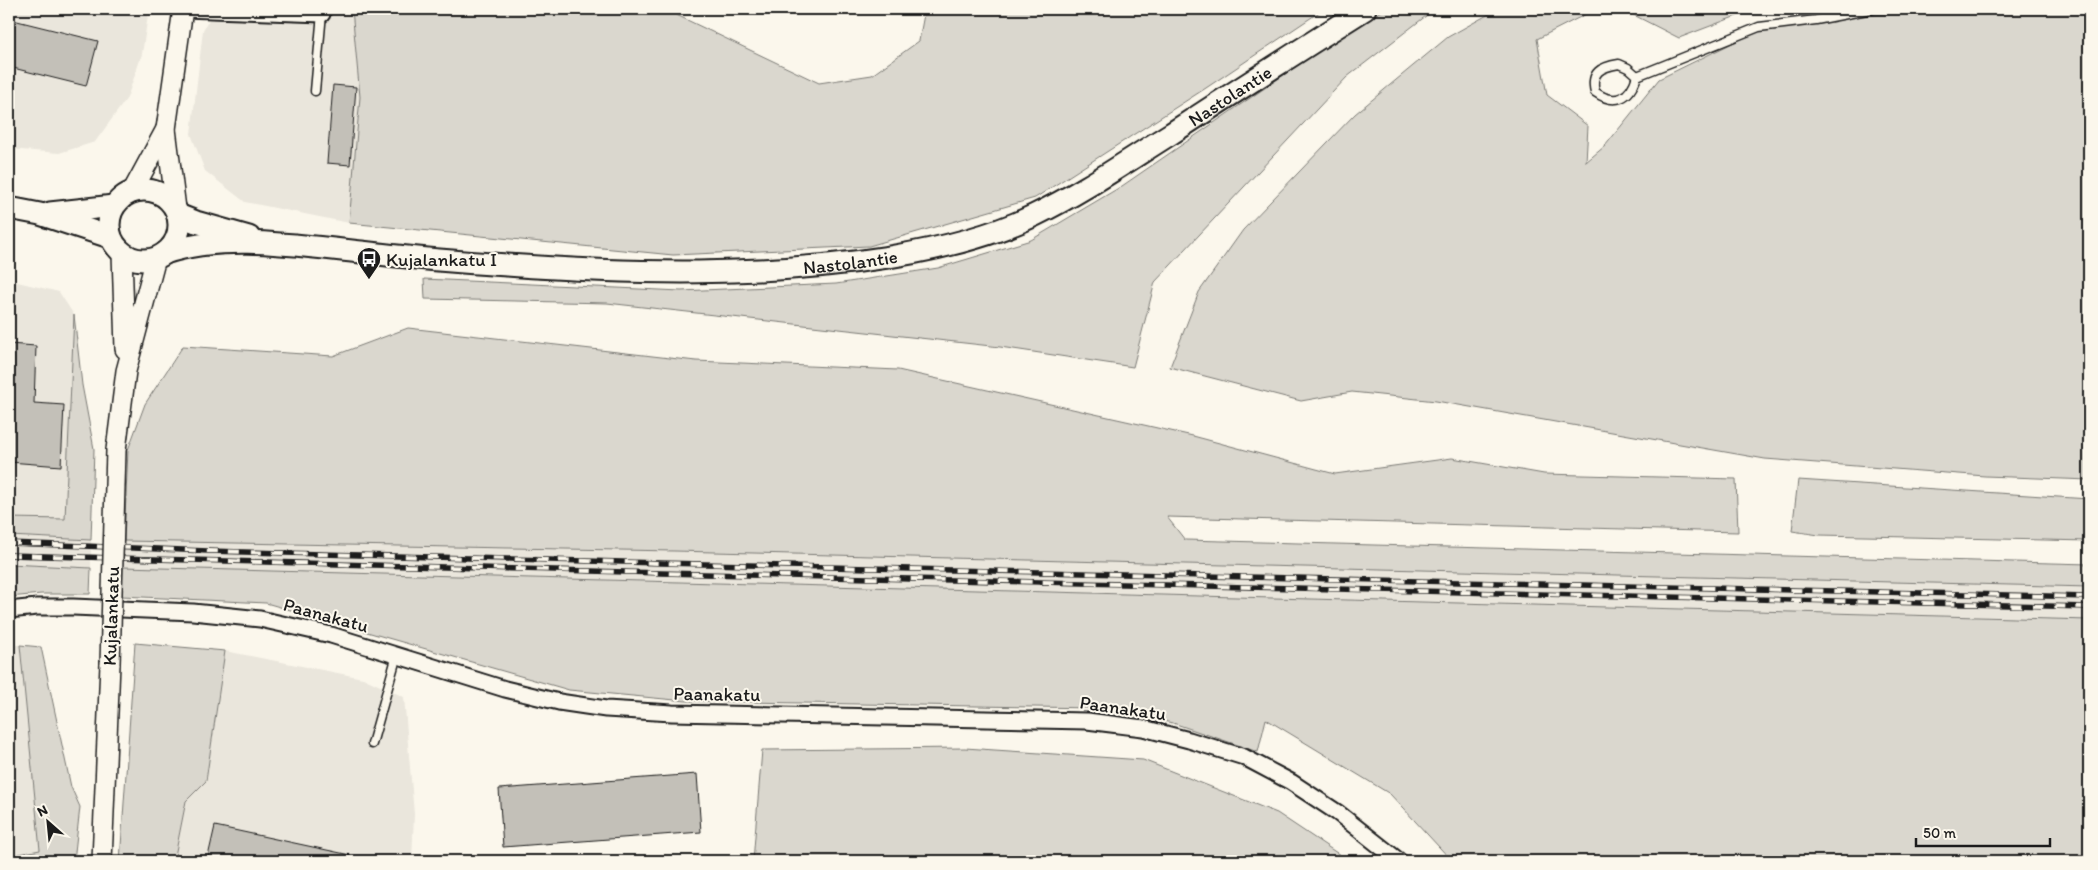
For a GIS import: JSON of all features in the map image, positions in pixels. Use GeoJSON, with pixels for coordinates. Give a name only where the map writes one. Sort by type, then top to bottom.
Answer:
{"type":"FeatureCollection","features":[{"type":"Feature","properties":{"kind":"main road","name":"Nastolantie"},"geometry":{"type":"LineString","coordinates":[[161,256],[184,247],[209,244],[271,243],[560,269],[702,272],[797,269],[921,251],[982,236],[1034,215],[1096,181],[1365,9]]}},
{"type":"Feature","properties":{"kind":"main road"},"geometry":{"type":"LineString","coordinates":[[9,208],[40,214],[116,245],[138,260],[161,256],[176,240],[178,232],[177,212],[162,195],[147,190],[125,195],[114,206],[109,218],[116,245]]}},
{"type":"Feature","properties":{"kind":"main road"},"geometry":{"type":"LineString","coordinates":[[40,214],[114,206]]}},
{"type":"Feature","properties":{"kind":"main road","name":"Nastolantie"},"geometry":{"type":"LineString","coordinates":[[177,212],[196,222],[271,243]]}},
{"type":"Feature","properties":{"kind":"street"},"geometry":{"type":"LineString","coordinates":[[177,212],[166,129],[183,9],[322,11]]}},
{"type":"Feature","properties":{"kind":"street"},"geometry":{"type":"LineString","coordinates":[[132,192],[166,129]]}},
{"type":"Feature","properties":{"kind":"street","name":"Kujalankatu"},"geometry":{"type":"LineString","coordinates":[[116,245],[126,371]]}},
{"type":"Feature","properties":{"kind":"street","name":"Kujalankatu"},"geometry":{"type":"LineString","coordinates":[[102,861],[116,450],[126,371],[161,256]]}},
{"type":"Feature","properties":{"kind":"street","name":"Paanakatu"},"geometry":{"type":"LineString","coordinates":[[9,610],[73,606],[193,612],[260,619],[331,635],[505,689],[559,702],[606,709],[672,713],[1047,720],[1143,728],[1244,757],[1284,778],[1338,813],[1399,861]]}},
{"type":"Feature","properties":{"kind":"lane"},"geometry":{"type":"LineString","coordinates":[[1637,76],[1620,64],[1607,66],[1598,72],[1592,83],[1595,92],[1605,100],[1617,100],[1628,94],[1637,76],[1759,27],[1816,20],[1872,9]]}},
{"type":"Feature","properties":{"kind":"lane"},"geometry":{"type":"LineString","coordinates":[[315,91],[322,11]]}},
{"type":"Feature","properties":{"kind":"lane"},"geometry":{"type":"LineString","coordinates":[[372,744],[397,655]]}},
{"type":"Feature","properties":{"kind":"shaded area"},"geometry":{"type":"Polygon","coordinates":[[[9,9],[149,9],[142,54],[127,98],[95,142],[59,153],[9,149],[9,9]]]}},
{"type":"Feature","properties":{"kind":"shaded area"},"geometry":{"type":"Polygon","coordinates":[[[215,9],[352,9],[360,97],[349,223],[245,202],[205,171],[191,134],[203,30],[215,9]]]}},
{"type":"Feature","properties":{"kind":"shaded area"},"geometry":{"type":"Polygon","coordinates":[[[352,9],[664,9],[819,83],[872,75],[919,41],[925,9],[1324,9],[1206,88],[1035,198],[869,246],[673,255],[349,223],[360,97],[352,9]]]}},
{"type":"Feature","properties":{"kind":"shaded area"},"geometry":{"type":"Polygon","coordinates":[[[1385,9],[1435,9],[1347,77],[1155,282],[1133,367],[1000,347],[607,303],[425,299],[424,279],[681,291],[836,284],[938,268],[1031,240],[1122,186],[1339,37],[1385,9]]]}},
{"type":"Feature","properties":{"kind":"shaded area"},"geometry":{"type":"Polygon","coordinates":[[[1498,9],[1596,9],[1537,39],[1547,95],[1588,126],[1586,162],[1605,146],[1659,79],[1761,29],[1857,16],[1913,12],[1915,9],[2089,9],[2089,480],[1985,476],[1765,459],[1436,401],[1352,392],[1301,401],[1170,367],[1199,292],[1243,230],[1355,114],[1448,37],[1498,9]]]}},
{"type":"Feature","properties":{"kind":"shaded area"},"geometry":{"type":"Polygon","coordinates":[[[1622,9],[1755,9],[1679,38],[1622,9]]]}},
{"type":"Feature","properties":{"kind":"shaded area"},"geometry":{"type":"Polygon","coordinates":[[[9,280],[59,292],[74,315],[65,520],[9,518],[9,280]]]}},
{"type":"Feature","properties":{"kind":"shaded area"},"geometry":{"type":"Polygon","coordinates":[[[74,315],[82,385],[94,449],[91,540],[9,536],[9,518],[65,519],[74,315]]]}},
{"type":"Feature","properties":{"kind":"shaded area"},"geometry":{"type":"Polygon","coordinates":[[[408,328],[696,361],[898,370],[1193,436],[1335,474],[1452,458],[1544,474],[1736,479],[1738,532],[1167,517],[1185,540],[2089,564],[2089,587],[675,551],[124,541],[128,450],[145,404],[183,346],[333,356],[408,328]]]}},
{"type":"Feature","properties":{"kind":"shaded area"},"geometry":{"type":"Polygon","coordinates":[[[1798,480],[2089,499],[2089,541],[1819,535],[1792,531],[1798,480]]]}},
{"type":"Feature","properties":{"kind":"shaded area"},"geometry":{"type":"Polygon","coordinates":[[[9,536],[91,540],[91,568],[9,564],[9,536]]]}},
{"type":"Feature","properties":{"kind":"shaded area"},"geometry":{"type":"Polygon","coordinates":[[[124,541],[675,551],[2089,587],[2089,620],[123,567],[124,541]]]}},
{"type":"Feature","properties":{"kind":"shaded area"},"geometry":{"type":"Polygon","coordinates":[[[9,564],[91,568],[90,594],[41,594],[9,597],[9,564]]]}},
{"type":"Feature","properties":{"kind":"shaded area"},"geometry":{"type":"Polygon","coordinates":[[[123,567],[2089,620],[2089,861],[1452,861],[1390,794],[1266,719],[1258,752],[1173,723],[1092,708],[686,701],[569,690],[266,603],[122,596],[123,567]]]}},
{"type":"Feature","properties":{"kind":"shaded area"},"geometry":{"type":"Polygon","coordinates":[[[135,643],[225,651],[206,781],[186,801],[174,861],[120,861],[135,643]]]}},
{"type":"Feature","properties":{"kind":"shaded area"},"geometry":{"type":"Polygon","coordinates":[[[9,645],[20,645],[40,850],[9,856],[9,645]]]}},
{"type":"Feature","properties":{"kind":"shaded area"},"geometry":{"type":"Polygon","coordinates":[[[20,645],[41,647],[71,787],[80,807],[74,861],[9,861],[9,856],[40,850],[20,645]]]}},
{"type":"Feature","properties":{"kind":"shaded area"},"geometry":{"type":"Polygon","coordinates":[[[225,651],[363,678],[404,697],[414,814],[412,861],[174,861],[186,801],[206,781],[225,651]]]}},
{"type":"Feature","properties":{"kind":"shaded area"},"geometry":{"type":"Polygon","coordinates":[[[965,748],[1143,760],[1277,813],[1349,861],[753,861],[762,750],[965,748]]]}},
{"type":"Feature","properties":{"kind":"building"},"geometry":{"type":"Polygon","coordinates":[[[9,19],[98,41],[86,86],[9,67],[9,19]]]}},
{"type":"Feature","properties":{"kind":"building"},"geometry":{"type":"Polygon","coordinates":[[[333,85],[356,87],[350,165],[327,163],[333,85]]]}},
{"type":"Feature","properties":{"kind":"building"},"geometry":{"type":"Polygon","coordinates":[[[9,344],[36,346],[34,403],[64,405],[61,466],[9,462],[9,344]]]}},
{"type":"Feature","properties":{"kind":"building"},"geometry":{"type":"Polygon","coordinates":[[[697,774],[701,832],[503,847],[499,789],[697,774]]]}},
{"type":"Feature","properties":{"kind":"building"},"geometry":{"type":"Polygon","coordinates":[[[215,826],[350,855],[349,861],[207,861],[215,826]]]}},
{"type":"Feature","properties":{"kind":"railway"},"geometry":{"type":"LineString","coordinates":[[9,543],[208,551],[661,563],[2089,597]]}},
{"type":"Feature","properties":{"kind":"railway"},"geometry":{"type":"LineString","coordinates":[[9,555],[661,573],[2089,607]]}},
{"type":"Feature","properties":{"kind":"place","name":"Kujalankatu I"},"geometry":{"type":"Point","coordinates":[369,280]}}]}
